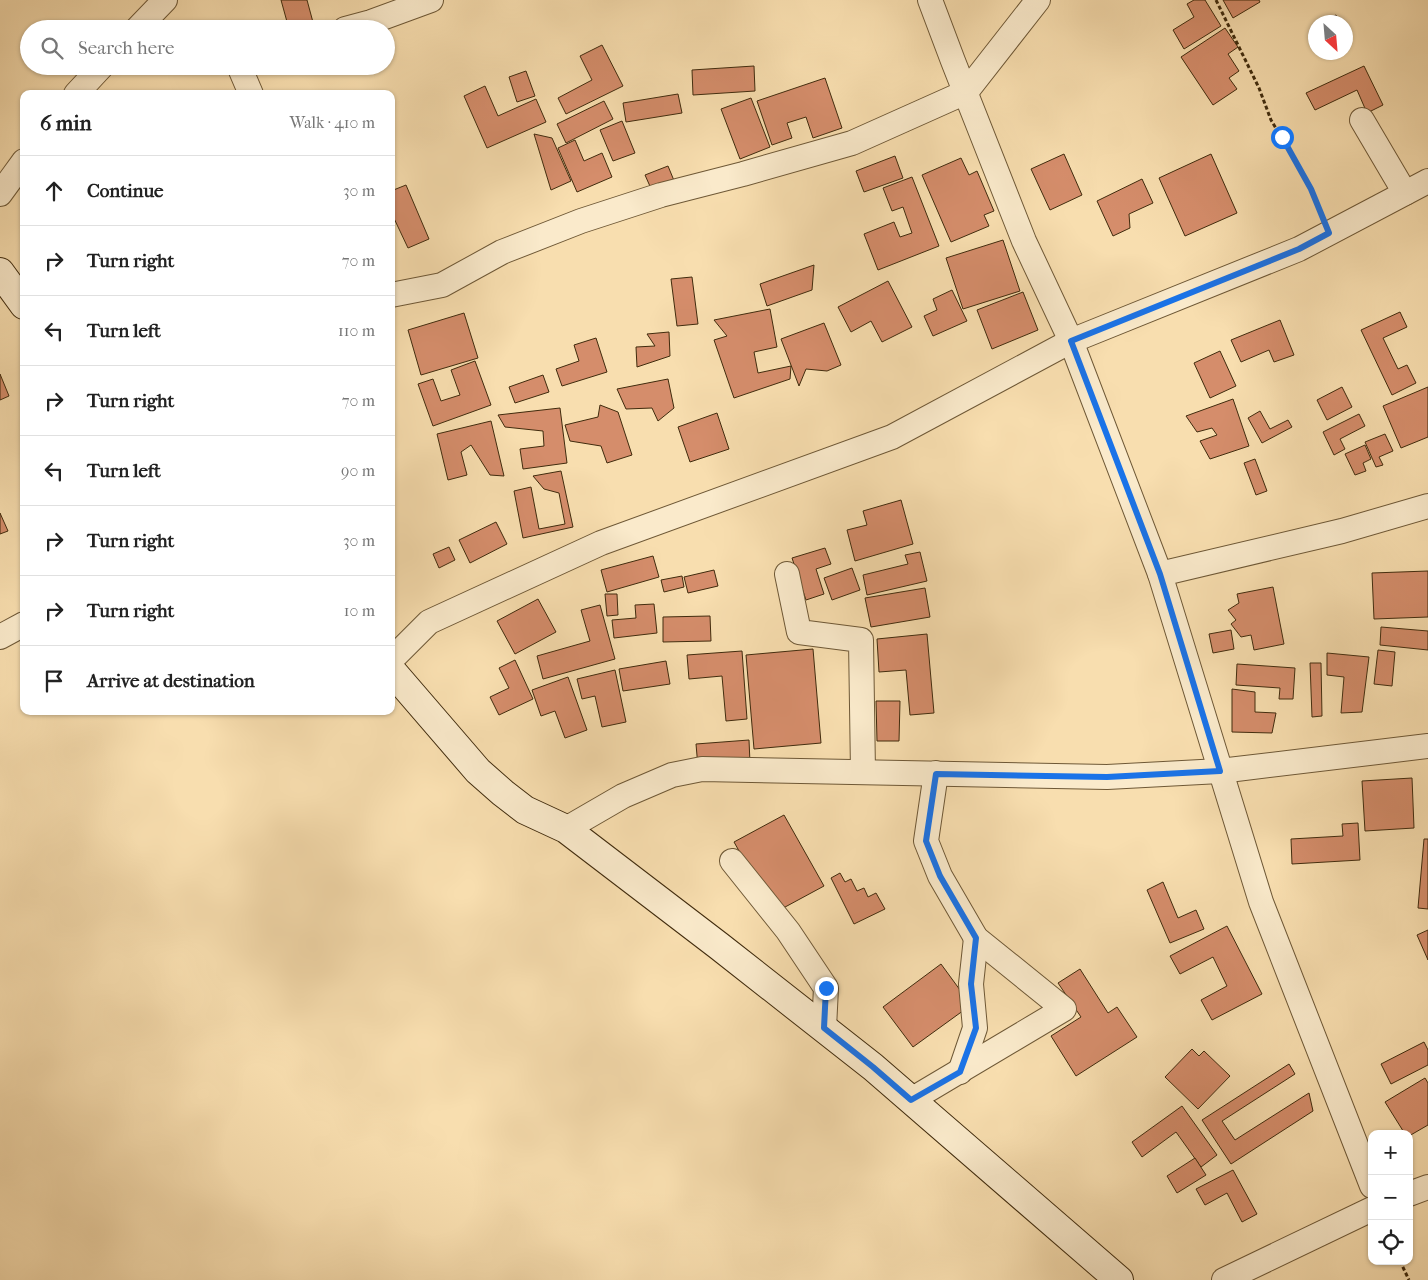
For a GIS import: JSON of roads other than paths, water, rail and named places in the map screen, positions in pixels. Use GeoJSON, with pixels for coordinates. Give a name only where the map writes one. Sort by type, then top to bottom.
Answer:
{"type":"FeatureCollection","features":[{"type":"Feature","properties":{"kind":"street"},"geometry":{"type":"LineString","coordinates":[[145,20],[164,0]]}},
{"type":"Feature","properties":{"kind":"street"},"geometry":{"type":"LineString","coordinates":[[376,20],[431,0]]}},
{"type":"Feature","properties":{"kind":"street"},"geometry":{"type":"LineString","coordinates":[[930,0],[1024,241],[1071,341],[1160,574],[1261,902],[1368,1176]]}},
{"type":"Feature","properties":{"kind":"street"},"geometry":{"type":"LineString","coordinates":[[395,294],[442,285],[502,252],[581,221],[661,194],[743,174],[852,143],[966,92],[1038,0]]}},
{"type":"Feature","properties":{"kind":"street"},"geometry":{"type":"LineString","coordinates":[[80,90],[94,75]]}},
{"type":"Feature","properties":{"kind":"street"},"geometry":{"type":"LineString","coordinates":[[243,75],[249,90]]}},
{"type":"Feature","properties":{"kind":"street"},"geometry":{"type":"LineString","coordinates":[[1362,120],[1405,194]]}},
{"type":"Feature","properties":{"kind":"street"},"geometry":{"type":"LineString","coordinates":[[0,194],[20,166]]}},
{"type":"Feature","properties":{"kind":"street"},"geometry":{"type":"LineString","coordinates":[[395,656],[429,622],[601,543],[892,436],[1071,341],[1299,249],[1428,182]]}},
{"type":"Feature","properties":{"kind":"street"},"geometry":{"type":"LineString","coordinates":[[0,272],[20,299]]}},
{"type":"Feature","properties":{"kind":"street"},"geometry":{"type":"LineString","coordinates":[[1160,574],[1342,531],[1428,506]]}},
{"type":"Feature","properties":{"kind":"street"},"geometry":{"type":"LineString","coordinates":[[787,574],[799,632],[861,640],[863,772]]}},
{"type":"Feature","properties":{"kind":"street"},"geometry":{"type":"LineString","coordinates":[[0,637],[20,626]]}},
{"type":"Feature","properties":{"kind":"street"},"geometry":{"type":"LineString","coordinates":[[395,675],[478,771],[525,810],[566,829],[824,1028],[873,1067],[1119,1280]]}},
{"type":"Feature","properties":{"kind":"street"},"geometry":{"type":"LineString","coordinates":[[566,829],[624,796],[672,775],[702,769],[1107,777],[1220,771],[1428,746]]}},
{"type":"Feature","properties":{"kind":"street"},"geometry":{"type":"LineString","coordinates":[[911,1100],[1064,1009],[976,938],[940,876],[926,841],[936,774]]}},
{"type":"Feature","properties":{"kind":"street"},"geometry":{"type":"LineString","coordinates":[[732,861],[788,931],[826,988],[824,1028]]}},
{"type":"Feature","properties":{"kind":"street"},"geometry":{"type":"LineString","coordinates":[[960,1072],[976,1028],[971,984],[976,938]]}},
{"type":"Feature","properties":{"kind":"street"},"geometry":{"type":"LineString","coordinates":[[1413,1193],[1428,1187]]}},
{"type":"Feature","properties":{"kind":"street"},"geometry":{"type":"LineString","coordinates":[[1224,1280],[1368,1211]]}}]}
